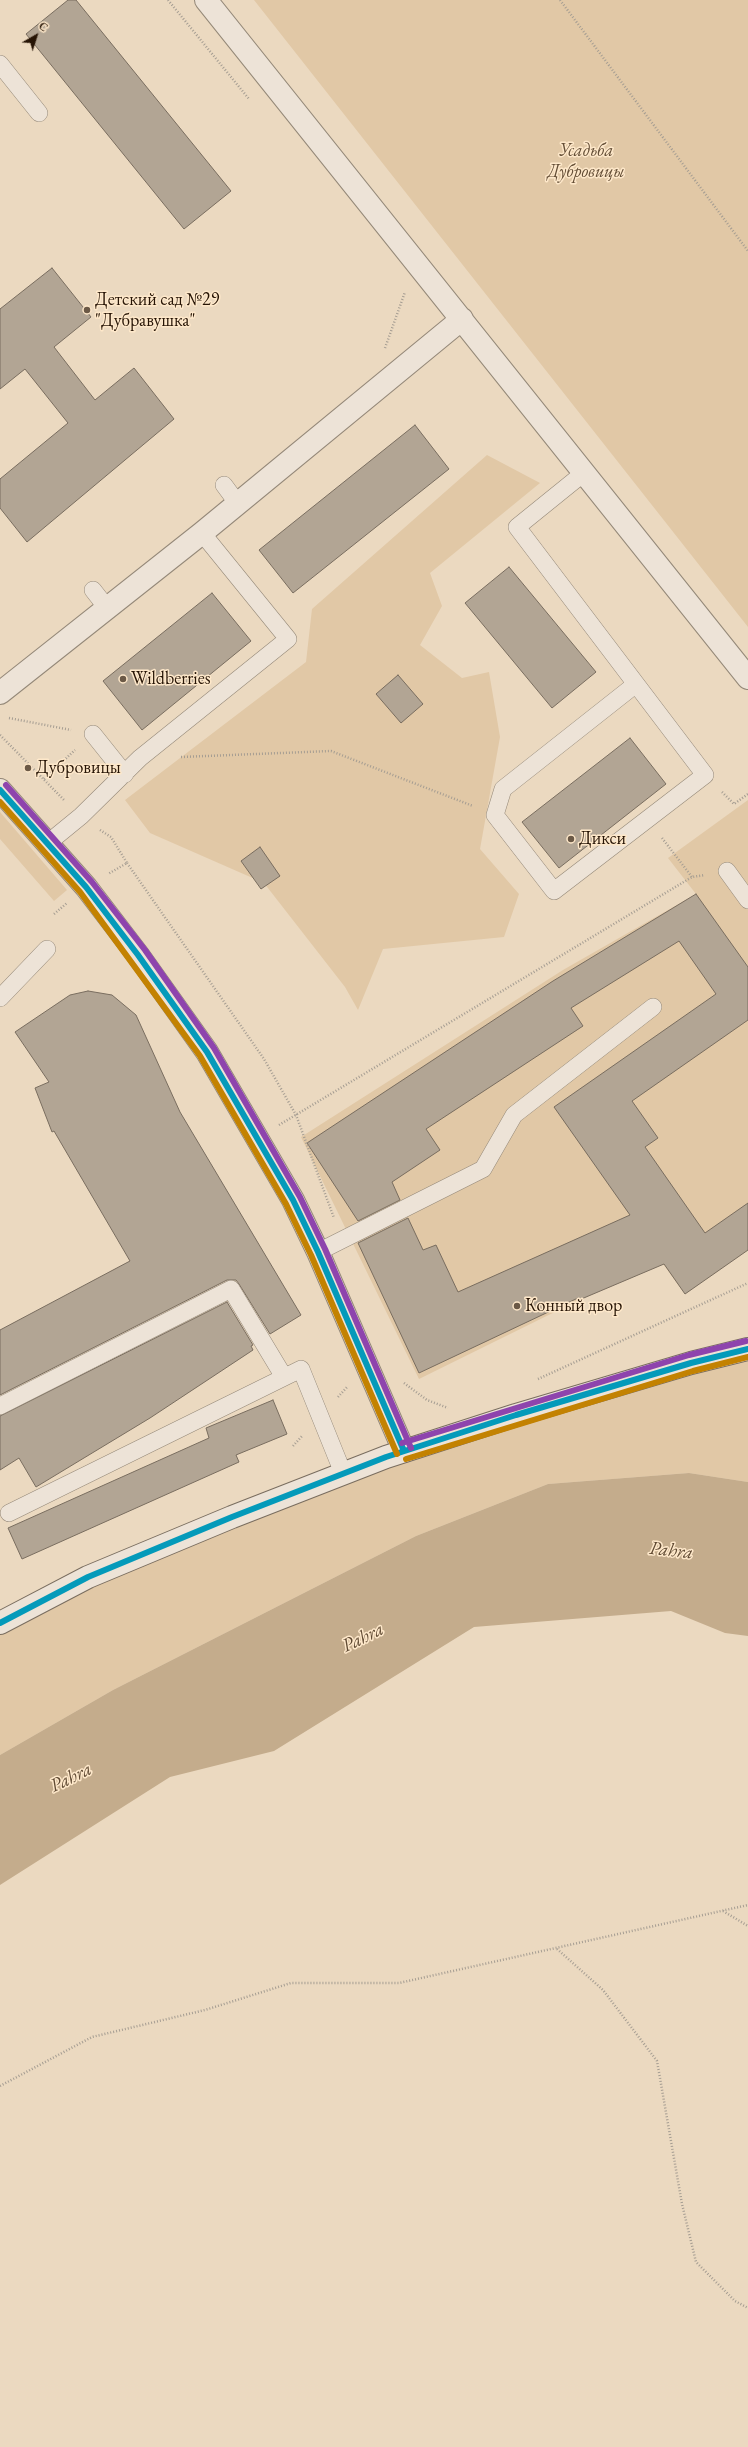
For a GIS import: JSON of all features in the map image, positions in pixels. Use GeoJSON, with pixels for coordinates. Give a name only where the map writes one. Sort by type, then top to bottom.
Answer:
{"type":"FeatureCollection","features":[{"type":"Feature","properties":{"kind":"street"},"geometry":{"type":"LineString","coordinates":[[206,0],[586,472],[748,678]]}},
{"type":"Feature","properties":{"kind":"street"},"geometry":{"type":"LineString","coordinates":[[0,693],[238,504],[462,318]]}},
{"type":"Feature","properties":{"kind":"street"},"geometry":{"type":"LineString","coordinates":[[0,790],[86,887],[147,968],[207,1052],[293,1200],[318,1252],[404,1451]]}},
{"type":"Feature","properties":{"kind":"street"},"geometry":{"type":"LineString","coordinates":[[0,1623],[88,1577],[343,1473],[404,1451],[676,1368],[748,1349]]}},
{"type":"Feature","properties":{"kind":"lane"},"geometry":{"type":"LineString","coordinates":[[0,64],[39,113]]}},
{"type":"Feature","properties":{"kind":"lane"},"geometry":{"type":"LineString","coordinates":[[586,472],[517,527],[705,774],[554,891],[495,815],[503,789],[636,684]]}},
{"type":"Feature","properties":{"kind":"lane"},"geometry":{"type":"LineString","coordinates":[[224,485],[238,504]]}},
{"type":"Feature","properties":{"kind":"lane"},"geometry":{"type":"LineString","coordinates":[[48,843],[81,816],[140,758],[288,639],[202,533]]}},
{"type":"Feature","properties":{"kind":"lane"},"geometry":{"type":"LineString","coordinates":[[93,590],[108,608]]}},
{"type":"Feature","properties":{"kind":"lane"},"geometry":{"type":"LineString","coordinates":[[93,734],[125,774]]}},
{"type":"Feature","properties":{"kind":"lane"},"geometry":{"type":"LineString","coordinates":[[727,871],[748,900]]}},
{"type":"Feature","properties":{"kind":"lane"},"geometry":{"type":"LineString","coordinates":[[0,998],[47,949]]}},
{"type":"Feature","properties":{"kind":"lane"},"geometry":{"type":"LineString","coordinates":[[318,1252],[483,1169],[514,1115],[653,1007]]}},
{"type":"Feature","properties":{"kind":"lane"},"geometry":{"type":"LineString","coordinates":[[0,1406],[231,1289],[284,1377]]}},
{"type":"Feature","properties":{"kind":"lane"},"geometry":{"type":"LineString","coordinates":[[9,1513],[301,1369],[343,1473]]}},
{"type":"Feature","properties":{"kind":"path"},"geometry":{"type":"LineString","coordinates":[[560,0],[748,252]]}},
{"type":"Feature","properties":{"kind":"path"},"geometry":{"type":"LineString","coordinates":[[8,718],[93,734]]}},
{"type":"Feature","properties":{"kind":"path"},"geometry":{"type":"LineString","coordinates":[[44,779],[93,734]]}},
{"type":"Feature","properties":{"kind":"path"},"geometry":{"type":"LineString","coordinates":[[180,757],[331,751],[495,815]]}},
{"type":"Feature","properties":{"kind":"path"},"geometry":{"type":"LineString","coordinates":[[705,774],[734,804],[748,794]]}},
{"type":"Feature","properties":{"kind":"path"},"geometry":{"type":"LineString","coordinates":[[646,820],[692,877]]}},
{"type":"Feature","properties":{"kind":"path"},"geometry":{"type":"LineString","coordinates":[[127,863],[264,1059],[296,1115],[342,1240]]}},
{"type":"Feature","properties":{"kind":"path"},"geometry":{"type":"LineString","coordinates":[[258,1138],[692,877],[727,871]]}},
{"type":"Feature","properties":{"kind":"path"},"geometry":{"type":"LineString","coordinates":[[533,1382],[748,1283]]}},
{"type":"Feature","properties":{"kind":"path"},"geometry":{"type":"LineString","coordinates":[[293,1446],[350,1385],[390,1366],[399,1379],[413,1391],[427,1400],[453,1409]]}},
{"type":"Feature","properties":{"kind":"path"},"geometry":{"type":"LineString","coordinates":[[0,2086],[92,2037],[205,2010],[290,1982],[399,1983],[558,1949],[748,1905]]}},
{"type":"Feature","properties":{"kind":"path"},"geometry":{"type":"LineString","coordinates":[[723,1910],[748,1926]]}},
{"type":"Feature","properties":{"kind":"path"},"geometry":{"type":"LineString","coordinates":[[558,1949],[603,1990],[657,2061],[682,2204],[696,2262],[735,2301],[748,2308]]}},
{"type":"Feature","properties":{"kind":"green space","name":"Усадьба Дубровицы"},"geometry":{"type":"Polygon","coordinates":[[[254,0],[748,0],[748,627],[254,0]]]}},
{"type":"Feature","properties":{"kind":"green space"},"geometry":{"type":"Polygon","coordinates":[[[487,455],[540,483],[430,573],[442,606],[420,645],[462,678],[489,672],[500,737],[480,849],[519,894],[504,937],[383,949],[358,1010],[345,987],[264,883],[150,833],[125,800],[306,662],[312,609],[487,455]]]}},
{"type":"Feature","properties":{"kind":"green space"},"geometry":{"type":"Polygon","coordinates":[[[748,800],[748,1250],[685,1294],[663,1264],[579,1300],[419,1379],[301,1137],[563,970],[696,894],[668,858],[748,800]]]}},
{"type":"Feature","properties":{"kind":"green space"},"geometry":{"type":"Polygon","coordinates":[[[0,812],[67,890],[54,901],[0,839],[0,812]]]}},
{"type":"Feature","properties":{"kind":"green space"},"geometry":{"type":"Polygon","coordinates":[[[748,1349],[748,1482],[689,1473],[548,1484],[416,1536],[113,1690],[0,1755],[0,1623],[232,1517],[748,1349]]]}},
{"type":"Feature","properties":{"kind":"water","name":"Pahra"},"geometry":{"type":"Polygon","coordinates":[[[689,1473],[748,1482],[748,1636],[725,1633],[671,1611],[474,1627],[274,1751],[170,1777],[0,1885],[0,1755],[113,1690],[416,1536],[548,1484],[689,1473]]]}},
{"type":"Feature","properties":{"kind":"building"},"geometry":{"type":"Polygon","coordinates":[[[68,0],[76,0],[231,191],[184,229],[26,34],[68,0]]]}},
{"type":"Feature","properties":{"kind":"building"},"geometry":{"type":"Polygon","coordinates":[[[52,268],[91,317],[54,347],[95,400],[134,368],[174,419],[27,542],[0,508],[0,479],[68,423],[25,369],[0,389],[0,309],[52,268]]]}},
{"type":"Feature","properties":{"kind":"building"},"geometry":{"type":"Polygon","coordinates":[[[415,425],[449,469],[293,593],[259,550],[415,425]]]}},
{"type":"Feature","properties":{"kind":"building"},"geometry":{"type":"Polygon","coordinates":[[[509,567],[596,672],[552,708],[465,603],[509,567]]]}},
{"type":"Feature","properties":{"kind":"building"},"geometry":{"type":"Polygon","coordinates":[[[212,593],[251,641],[142,730],[103,681],[212,593]]]}},
{"type":"Feature","properties":{"kind":"building"},"geometry":{"type":"Polygon","coordinates":[[[398,675],[423,704],[401,723],[376,694],[398,675]]]}},
{"type":"Feature","properties":{"kind":"building"},"geometry":{"type":"Polygon","coordinates":[[[630,738],[666,784],[559,868],[522,822],[630,738]]]}},
{"type":"Feature","properties":{"kind":"building"},"geometry":{"type":"Polygon","coordinates":[[[260,847],[280,876],[261,889],[241,861],[260,847]]]}},
{"type":"Feature","properties":{"kind":"building"},"geometry":{"type":"Polygon","coordinates":[[[696,894],[748,967],[748,1020],[632,1101],[658,1138],[645,1147],[705,1233],[748,1203],[748,1250],[685,1294],[664,1264],[579,1300],[578,1298],[419,1373],[358,1243],[408,1218],[423,1250],[436,1245],[458,1292],[630,1215],[554,1107],[716,994],[679,941],[571,1008],[583,1026],[426,1129],[440,1150],[392,1182],[400,1200],[358,1221],[307,1143],[553,981],[696,894]]]}},
{"type":"Feature","properties":{"kind":"building"},"geometry":{"type":"Polygon","coordinates":[[[88,991],[112,995],[136,1015],[180,1112],[301,1315],[270,1334],[236,1280],[227,1280],[0,1395],[0,1330],[130,1261],[54,1131],[52,1132],[35,1088],[49,1082],[15,1032],[70,995],[88,991]]]}},
{"type":"Feature","properties":{"kind":"building"},"geometry":{"type":"Polygon","coordinates":[[[227,1302],[253,1345],[251,1346],[253,1350],[150,1418],[36,1487],[19,1458],[0,1470],[0,1416],[227,1302]]]}},
{"type":"Feature","properties":{"kind":"building"},"geometry":{"type":"Polygon","coordinates":[[[273,1400],[287,1434],[236,1455],[239,1462],[22,1559],[8,1528],[209,1438],[206,1428],[273,1400]]]}},
{"type":"Feature","properties":{"kind":"transit line"},"geometry":{"type":"LineString","coordinates":[[6,785],[92,882],[145,950],[214,1048],[300,1197],[325,1249],[411,1448]]}},
{"type":"Feature","properties":{"kind":"transit line"},"geometry":{"type":"LineString","coordinates":[[0,790],[86,887],[138,955],[207,1052],[293,1200],[318,1252],[404,1451]]}},
{"type":"Feature","properties":{"kind":"transit line"},"geometry":{"type":"LineString","coordinates":[[0,802],[80,892],[200,1056],[286,1204],[311,1255],[397,1454]]}},
{"type":"Feature","properties":{"kind":"transit line"},"geometry":{"type":"LineString","coordinates":[[402,1443],[689,1355],[746,1341]]}},
{"type":"Feature","properties":{"kind":"transit line"},"geometry":{"type":"LineString","coordinates":[[0,1623],[88,1577],[232,1517],[386,1457],[516,1415],[691,1363],[748,1349]]}},
{"type":"Feature","properties":{"kind":"transit line"},"geometry":{"type":"LineString","coordinates":[[406,1459],[693,1371],[748,1357]]}},
{"type":"Feature","properties":{"kind":"place","name":"Детский сад №29 \"Дубравушка\""},"geometry":{"type":"Point","coordinates":[87,310]}},
{"type":"Feature","properties":{"kind":"place","name":"Wildberries"},"geometry":{"type":"Point","coordinates":[123,679]}},
{"type":"Feature","properties":{"kind":"place","name":"Дубровицы"},"geometry":{"type":"Point","coordinates":[28,768]}},
{"type":"Feature","properties":{"kind":"place","name":"Дикси"},"geometry":{"type":"Point","coordinates":[571,839]}},
{"type":"Feature","properties":{"kind":"place","name":"Конный двор"},"geometry":{"type":"Point","coordinates":[517,1306]}}]}
